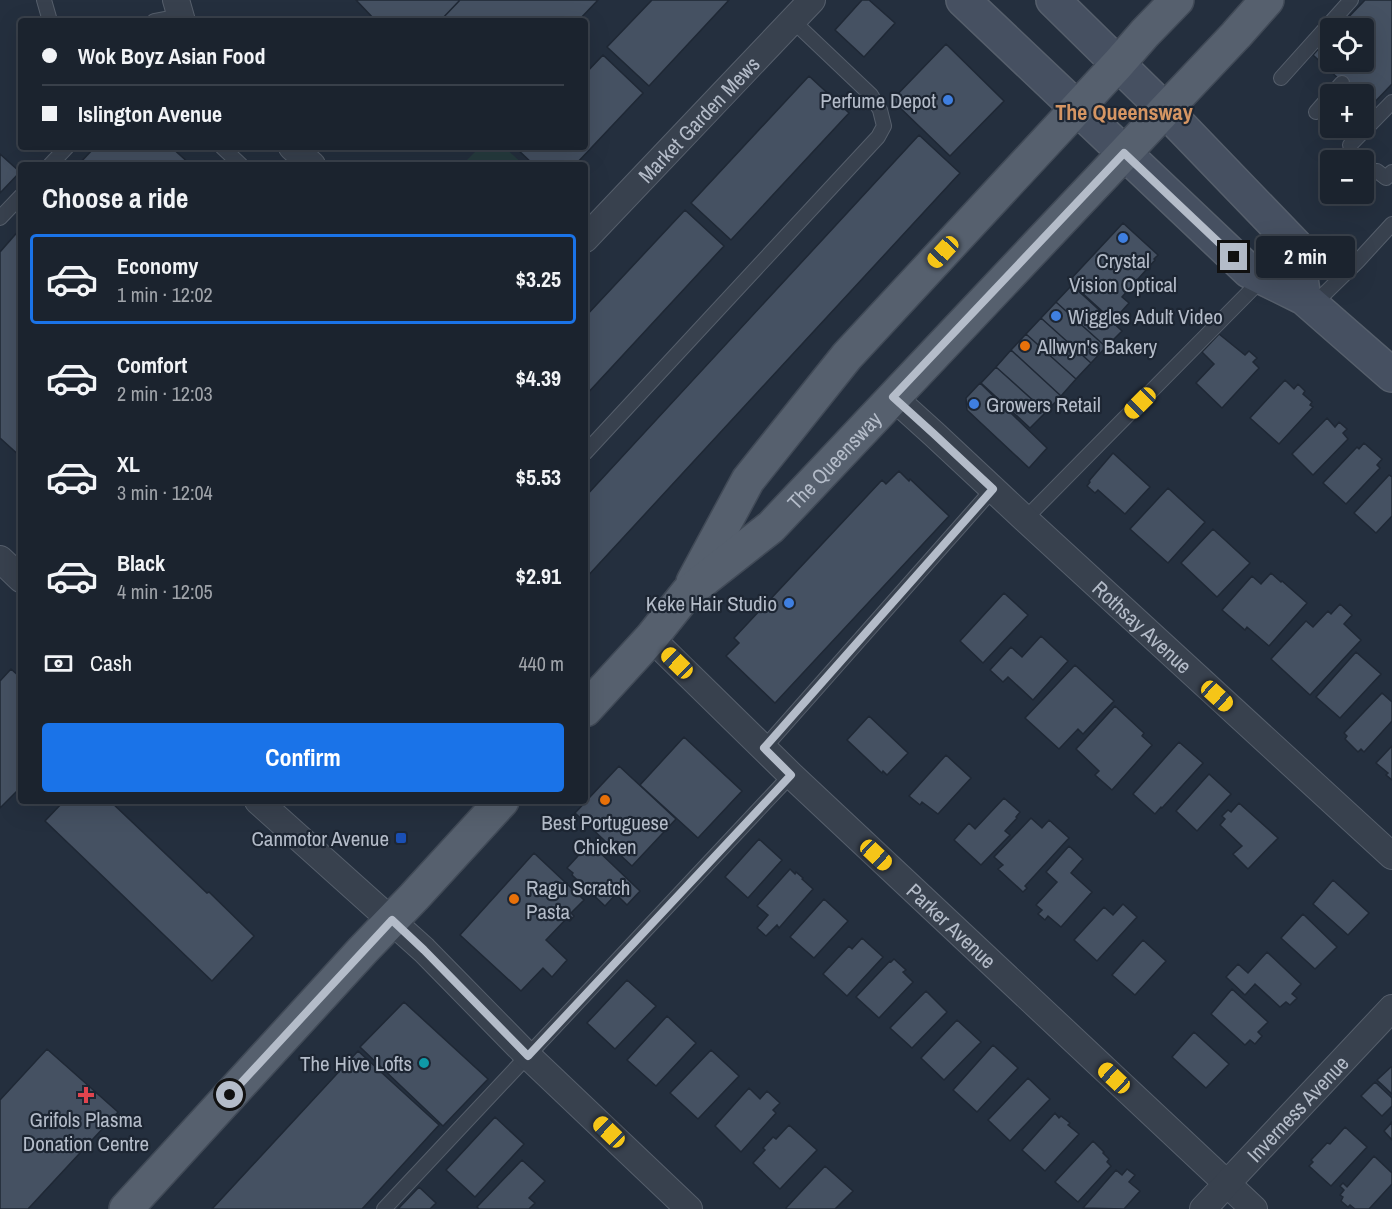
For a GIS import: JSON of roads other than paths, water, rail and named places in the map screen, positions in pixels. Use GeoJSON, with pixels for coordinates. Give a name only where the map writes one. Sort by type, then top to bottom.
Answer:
{"type":"FeatureCollection","features":[{"type":"Feature","properties":{"kind":"main road"},"geometry":{"type":"LineString","coordinates":[[963,0],[1249,271],[1308,302],[1392,375]]}},
{"type":"Feature","properties":{"kind":"main road"},"geometry":{"type":"LineString","coordinates":[[1053,0],[1165,110],[1296,246],[1308,302]]}},
{"type":"Feature","properties":{"kind":"main road","name":"The Queensway"},"geometry":{"type":"LineString","coordinates":[[588,707],[651,638],[687,593],[748,480],[847,356],[1177,0]]}},
{"type":"Feature","properties":{"kind":"main road","name":"The Queensway"},"geometry":{"type":"LineString","coordinates":[[687,593],[771,527],[1267,0]]}},
{"type":"Feature","properties":{"kind":"main road"},"geometry":{"type":"LineString","coordinates":[[126,1209],[499,804]]}},
{"type":"Feature","properties":{"kind":"street","name":"Market Garden Mews"},"geometry":{"type":"LineString","coordinates":[[588,236],[812,0]]}},
{"type":"Feature","properties":{"kind":"street"},"geometry":{"type":"LineString","coordinates":[[295,150],[309,162]]}},
{"type":"Feature","properties":{"kind":"street","name":"Rothsay Avenue"},"geometry":{"type":"LineString","coordinates":[[893,397],[1392,856]]}},
{"type":"Feature","properties":{"kind":"street"},"geometry":{"type":"LineString","coordinates":[[0,559],[18,576]]}},
{"type":"Feature","properties":{"kind":"street","name":"Parker Avenue"},"geometry":{"type":"LineString","coordinates":[[651,638],[791,775],[1254,1209]]}},
{"type":"Feature","properties":{"kind":"street"},"geometry":{"type":"LineString","coordinates":[[261,804],[424,950],[528,1056],[689,1209]]}},
{"type":"Feature","properties":{"kind":"street","name":"Inverness Avenue"},"geometry":{"type":"LineString","coordinates":[[1203,1209],[1392,1008]]}},
{"type":"Feature","properties":{"kind":"lane"},"geometry":{"type":"LineString","coordinates":[[44,0],[49,18]]}},
{"type":"Feature","properties":{"kind":"lane"},"geometry":{"type":"LineString","coordinates":[[1281,78],[1351,0]]}},
{"type":"Feature","properties":{"kind":"lane"},"geometry":{"type":"LineString","coordinates":[[162,18],[179,12]]}},
{"type":"Feature","properties":{"kind":"lane"},"geometry":{"type":"LineString","coordinates":[[588,450],[878,137],[884,126],[880,110],[871,95],[793,21]]}},
{"type":"Feature","properties":{"kind":"lane"},"geometry":{"type":"LineString","coordinates":[[1350,145],[1392,102]]}},
{"type":"Feature","properties":{"kind":"lane"},"geometry":{"type":"LineString","coordinates":[[1316,112],[1320,107]]}},
{"type":"Feature","properties":{"kind":"lane"},"geometry":{"type":"LineString","coordinates":[[53,162],[64,150]]}},
{"type":"Feature","properties":{"kind":"lane"},"geometry":{"type":"LineString","coordinates":[[225,150],[238,162]]}},
{"type":"Feature","properties":{"kind":"lane"},"geometry":{"type":"LineString","coordinates":[[1377,171],[1386,178],[1392,172]]}},
{"type":"Feature","properties":{"kind":"lane"},"geometry":{"type":"LineString","coordinates":[[0,218],[18,199]]}},
{"type":"Feature","properties":{"kind":"lane"},"geometry":{"type":"LineString","coordinates":[[1308,302],[1357,262],[1392,224]]}},
{"type":"Feature","properties":{"kind":"lane"},"geometry":{"type":"LineString","coordinates":[[1025,519],[1263,278]]}},
{"type":"Feature","properties":{"kind":"lane"},"geometry":{"type":"LineString","coordinates":[[764,748],[993,489]]}},
{"type":"Feature","properties":{"kind":"lane"},"geometry":{"type":"LineString","coordinates":[[384,1209],[791,775]]}},
{"type":"Feature","properties":{"kind":"place","name":"Perfume Depot"},"geometry":{"type":"Point","coordinates":[948,100]}},
{"type":"Feature","properties":{"kind":"place","name":"Crystal Vision Optical"},"geometry":{"type":"Point","coordinates":[1123,238]}},
{"type":"Feature","properties":{"kind":"place","name":"Wiggles Adult Video"},"geometry":{"type":"Point","coordinates":[1056,316]}},
{"type":"Feature","properties":{"kind":"place","name":"Allwyn's Bakery"},"geometry":{"type":"Point","coordinates":[1025,346]}},
{"type":"Feature","properties":{"kind":"place","name":"Growers Retail"},"geometry":{"type":"Point","coordinates":[974,404]}},
{"type":"Feature","properties":{"kind":"place","name":"Keke Hair Studio"},"geometry":{"type":"Point","coordinates":[789,603]}},
{"type":"Feature","properties":{"kind":"place","name":"Best Portuguese Chicken"},"geometry":{"type":"Point","coordinates":[605,800]}},
{"type":"Feature","properties":{"kind":"place","name":"Canmotor Avenue"},"geometry":{"type":"Point","coordinates":[401,838]}},
{"type":"Feature","properties":{"kind":"place","name":"Ragu Scratch Pasta"},"geometry":{"type":"Point","coordinates":[514,899]}},
{"type":"Feature","properties":{"kind":"place","name":"The Hive Lofts"},"geometry":{"type":"Point","coordinates":[424,1063]}},
{"type":"Feature","properties":{"kind":"place","name":"Grifols Plasma Donation Centre"},"geometry":{"type":"Point","coordinates":[86,1095]}},
{"type":"Feature","properties":{"kind":"district","name":"The Queensway"},"geometry":{"type":"Point","coordinates":[1124,112]}}]}
